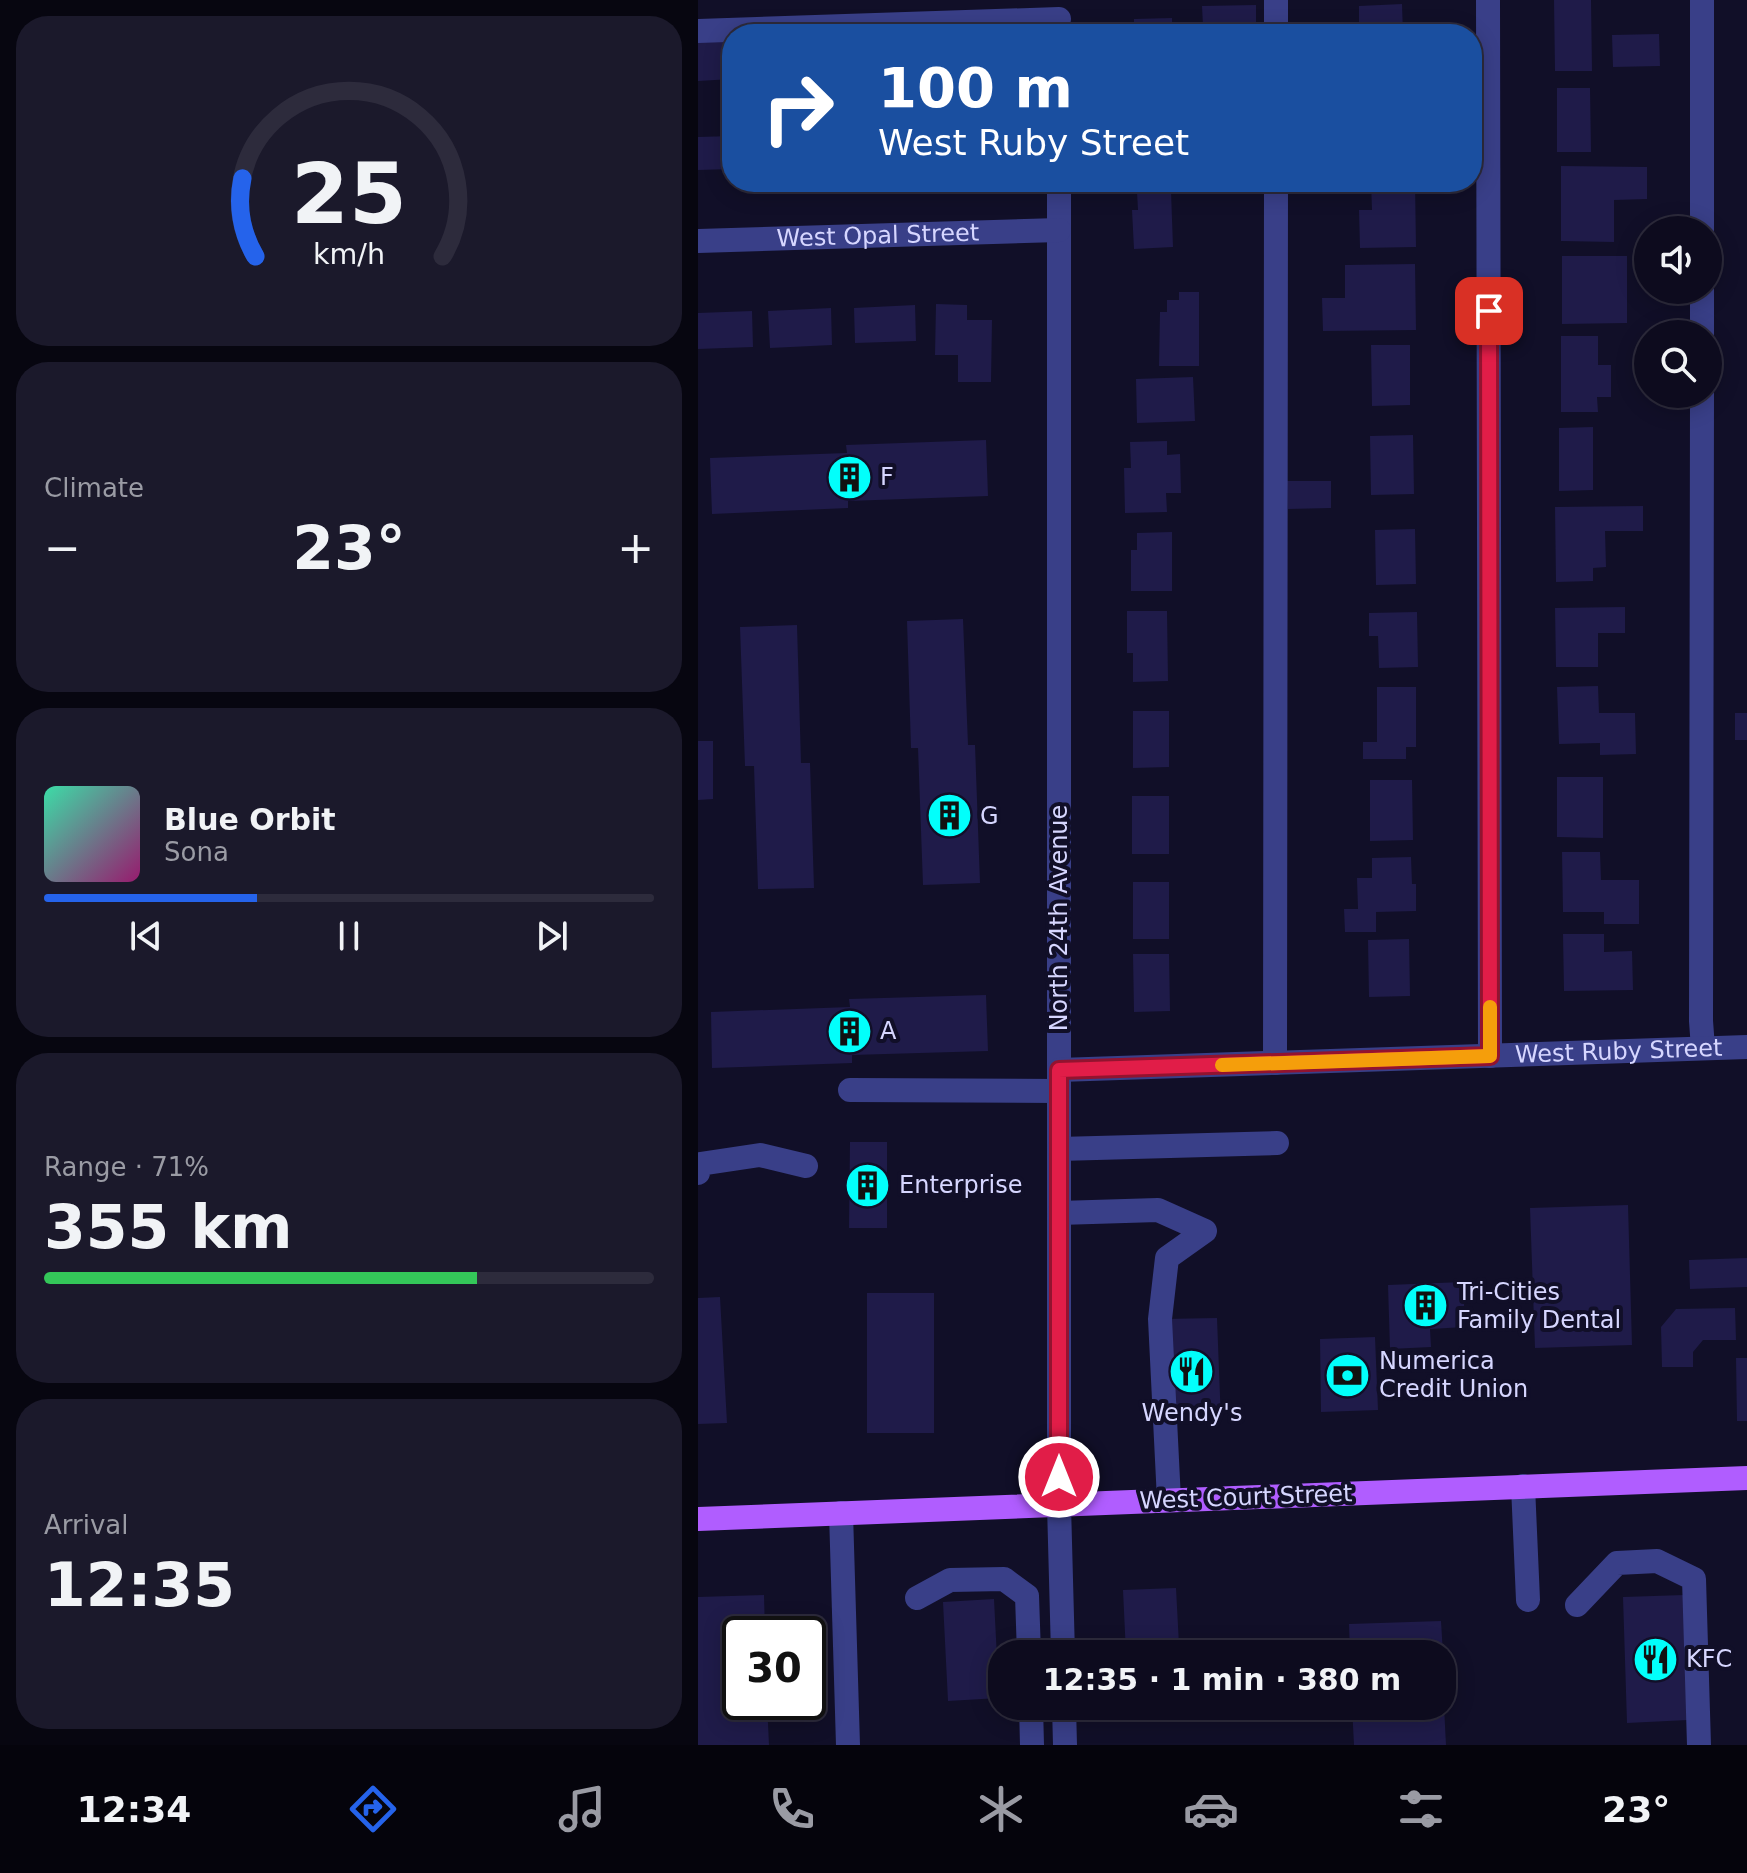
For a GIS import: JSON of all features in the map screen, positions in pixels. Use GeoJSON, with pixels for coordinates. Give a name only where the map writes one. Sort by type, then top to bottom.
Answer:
{"type":"FeatureCollection","features":[{"type":"Feature","properties":{"kind":"main road","name":"West Court Street"},"geometry":{"type":"LineString","coordinates":[[698,1519],[1747,1478]]}},
{"type":"Feature","properties":{"kind":"street"},"geometry":{"type":"LineString","coordinates":[[1276,0],[1276,24]]}},
{"type":"Feature","properties":{"kind":"street"},"geometry":{"type":"LineString","coordinates":[[1488,0],[1490,1056]]}},
{"type":"Feature","properties":{"kind":"street"},"geometry":{"type":"LineString","coordinates":[[1702,0],[1702,216]]}},
{"type":"Feature","properties":{"kind":"street"},"geometry":{"type":"LineString","coordinates":[[892,24],[1059,18]]}},
{"type":"Feature","properties":{"kind":"street"},"geometry":{"type":"LineString","coordinates":[[698,31],[722,30]]}},
{"type":"Feature","properties":{"kind":"street","name":"North 24th Avenue"},"geometry":{"type":"LineString","coordinates":[[1059,192],[1059,1505],[1063,1640]]}},
{"type":"Feature","properties":{"kind":"street"},"geometry":{"type":"LineString","coordinates":[[1275,1063],[1276,192]]}},
{"type":"Feature","properties":{"kind":"street","name":"West Opal Street"},"geometry":{"type":"LineString","coordinates":[[698,241],[1059,230]]}},
{"type":"Feature","properties":{"kind":"street"},"geometry":{"type":"LineString","coordinates":[[1702,408],[1703,1048]]}},
{"type":"Feature","properties":{"kind":"street","name":"West Ruby Street"},"geometry":{"type":"LineString","coordinates":[[850,1090],[1059,1080],[1275,1063],[1747,1047]]}},
{"type":"Feature","properties":{"kind":"street"},"geometry":{"type":"LineString","coordinates":[[1059,1149],[1277,1143]]}},
{"type":"Feature","properties":{"kind":"street"},"geometry":{"type":"LineString","coordinates":[[698,1173],[700,1164],[760,1155],[806,1166]]}},
{"type":"Feature","properties":{"kind":"street"},"geometry":{"type":"LineString","coordinates":[[1059,1213],[1158,1210],[1205,1231],[1167,1258],[1160,1319],[1169,1500]]}},
{"type":"Feature","properties":{"kind":"street"},"geometry":{"type":"LineString","coordinates":[[1523,1486],[1528,1600]]}},
{"type":"Feature","properties":{"kind":"street"},"geometry":{"type":"LineString","coordinates":[[841,1513],[848,1745]]}},
{"type":"Feature","properties":{"kind":"street"},"geometry":{"type":"LineString","coordinates":[[1577,1605],[1617,1563],[1657,1561],[1694,1579],[1699,1745]]}},
{"type":"Feature","properties":{"kind":"street"},"geometry":{"type":"LineString","coordinates":[[917,1598],[950,1580],[1004,1579],[1027,1596],[1029,1640]]}},
{"type":"Feature","properties":{"kind":"street"},"geometry":{"type":"LineString","coordinates":[[1031,1720],[1032,1745]]}},
{"type":"Feature","properties":{"kind":"street"},"geometry":{"type":"LineString","coordinates":[[1064,1720],[1065,1745]]}},
{"type":"Feature","properties":{"kind":"building"},"geometry":{"type":"Polygon","coordinates":[[[1554,0],[1591,0],[1592,71],[1555,71],[1554,0]]]}},
{"type":"Feature","properties":{"kind":"building"},"geometry":{"type":"Polygon","coordinates":[[[1402,4],[1403,24],[1359,24],[1359,6],[1402,4]]]}},
{"type":"Feature","properties":{"kind":"building"},"geometry":{"type":"Polygon","coordinates":[[[1256,5],[1256,24],[1203,24],[1202,6],[1256,5]]]}},
{"type":"Feature","properties":{"kind":"building"},"geometry":{"type":"Polygon","coordinates":[[[1172,18],[1172,24],[1134,24],[1134,19],[1172,18]]]}},
{"type":"Feature","properties":{"kind":"building"},"geometry":{"type":"Polygon","coordinates":[[[1659,34],[1660,66],[1613,67],[1612,35],[1659,34]]]}},
{"type":"Feature","properties":{"kind":"building"},"geometry":{"type":"Polygon","coordinates":[[[722,39],[722,80],[698,81],[698,40],[722,39]]]}},
{"type":"Feature","properties":{"kind":"building"},"geometry":{"type":"Polygon","coordinates":[[[1557,88],[1590,88],[1591,152],[1557,152],[1557,88]]]}},
{"type":"Feature","properties":{"kind":"building"},"geometry":{"type":"Polygon","coordinates":[[[722,136],[722,169],[698,170],[698,137],[722,136]]]}},
{"type":"Feature","properties":{"kind":"building"},"geometry":{"type":"Polygon","coordinates":[[[1561,166],[1647,167],[1647,199],[1614,200],[1614,242],[1561,241],[1561,166]]]}},
{"type":"Feature","properties":{"kind":"building"},"geometry":{"type":"Polygon","coordinates":[[[1137,192],[1171,192],[1173,247],[1134,249],[1132,210],[1138,210],[1137,192]]]}},
{"type":"Feature","properties":{"kind":"building"},"geometry":{"type":"Polygon","coordinates":[[[1371,192],[1415,192],[1416,247],[1360,248],[1359,210],[1372,210],[1371,192]]]}},
{"type":"Feature","properties":{"kind":"building"},"geometry":{"type":"Polygon","coordinates":[[[1562,256],[1627,256],[1627,323],[1562,324],[1562,256]]]}},
{"type":"Feature","properties":{"kind":"building"},"geometry":{"type":"Polygon","coordinates":[[[1415,264],[1416,330],[1323,331],[1322,298],[1345,298],[1345,265],[1415,264]]]}},
{"type":"Feature","properties":{"kind":"building"},"geometry":{"type":"Polygon","coordinates":[[[1179,292],[1199,292],[1199,366],[1159,366],[1160,312],[1167,312],[1167,300],[1179,300],[1179,292]]]}},
{"type":"Feature","properties":{"kind":"building"},"geometry":{"type":"Polygon","coordinates":[[[936,304],[967,305],[967,320],[992,320],[991,382],[958,382],[958,355],[935,355],[936,304]]]}},
{"type":"Feature","properties":{"kind":"building"},"geometry":{"type":"Polygon","coordinates":[[[915,305],[916,341],[855,343],[854,308],[915,305]]]}},
{"type":"Feature","properties":{"kind":"building"},"geometry":{"type":"Polygon","coordinates":[[[831,308],[832,345],[770,348],[768,311],[831,308]]]}},
{"type":"Feature","properties":{"kind":"building"},"geometry":{"type":"Polygon","coordinates":[[[752,311],[753,347],[698,349],[698,313],[752,311]]]}},
{"type":"Feature","properties":{"kind":"building"},"geometry":{"type":"Polygon","coordinates":[[[1561,336],[1598,336],[1598,365],[1611,365],[1611,397],[1597,397],[1598,412],[1561,412],[1561,336]]]}},
{"type":"Feature","properties":{"kind":"building"},"geometry":{"type":"Polygon","coordinates":[[[1371,345],[1410,345],[1410,405],[1372,406],[1371,345]]]}},
{"type":"Feature","properties":{"kind":"building"},"geometry":{"type":"Polygon","coordinates":[[[1193,377],[1195,421],[1137,423],[1136,379],[1193,377]]]}},
{"type":"Feature","properties":{"kind":"building"},"geometry":{"type":"Polygon","coordinates":[[[1593,427],[1593,490],[1559,491],[1559,428],[1593,427]]]}},
{"type":"Feature","properties":{"kind":"building"},"geometry":{"type":"Polygon","coordinates":[[[1413,435],[1414,494],[1371,495],[1370,436],[1413,435]]]}},
{"type":"Feature","properties":{"kind":"building","name":"F"},"geometry":{"type":"Polygon","coordinates":[[[986,440],[988,496],[848,501],[848,508],[712,514],[710,458],[847,453],[846,445],[986,440]]]}},
{"type":"Feature","properties":{"kind":"building"},"geometry":{"type":"Polygon","coordinates":[[[1167,441],[1167,455],[1180,454],[1181,493],[1166,493],[1167,512],[1125,513],[1124,468],[1131,468],[1130,442],[1167,441]]]}},
{"type":"Feature","properties":{"kind":"building"},"geometry":{"type":"Polygon","coordinates":[[[1287,481],[1331,481],[1331,508],[1288,509],[1287,481]]]}},
{"type":"Feature","properties":{"kind":"building"},"geometry":{"type":"Polygon","coordinates":[[[1643,506],[1643,531],[1605,531],[1606,567],[1593,568],[1593,581],[1556,582],[1555,507],[1643,506]]]}},
{"type":"Feature","properties":{"kind":"building"},"geometry":{"type":"Polygon","coordinates":[[[1415,529],[1416,584],[1376,585],[1375,530],[1415,529]]]}},
{"type":"Feature","properties":{"kind":"building"},"geometry":{"type":"Polygon","coordinates":[[[1172,532],[1172,591],[1131,591],[1131,550],[1137,550],[1137,533],[1172,532]]]}},
{"type":"Feature","properties":{"kind":"building"},"geometry":{"type":"Polygon","coordinates":[[[1625,607],[1625,633],[1598,633],[1598,667],[1556,667],[1555,608],[1625,607]]]}},
{"type":"Feature","properties":{"kind":"building"},"geometry":{"type":"Polygon","coordinates":[[[1127,611],[1167,611],[1168,681],[1133,682],[1133,653],[1127,653],[1127,611]]]}},
{"type":"Feature","properties":{"kind":"building"},"geometry":{"type":"Polygon","coordinates":[[[1417,612],[1418,667],[1379,668],[1378,636],[1369,636],[1369,613],[1417,612]]]}},
{"type":"Feature","properties":{"kind":"building","name":"G"},"geometry":{"type":"Polygon","coordinates":[[[963,619],[968,745],[975,745],[980,883],[923,885],[918,748],[911,748],[907,621],[963,619]]]}},
{"type":"Feature","properties":{"kind":"building"},"geometry":{"type":"Polygon","coordinates":[[[797,625],[801,763],[810,763],[814,888],[758,889],[754,766],[745,766],[740,627],[797,625]]]}},
{"type":"Feature","properties":{"kind":"building"},"geometry":{"type":"Polygon","coordinates":[[[1598,686],[1599,713],[1635,713],[1636,754],[1600,755],[1600,743],[1559,744],[1557,687],[1598,686]]]}},
{"type":"Feature","properties":{"kind":"building"},"geometry":{"type":"Polygon","coordinates":[[[1377,687],[1416,687],[1416,747],[1406,747],[1406,759],[1363,759],[1363,742],[1377,742],[1377,687]]]}},
{"type":"Feature","properties":{"kind":"building"},"geometry":{"type":"Polygon","coordinates":[[[1133,711],[1169,711],[1169,767],[1133,768],[1133,711]]]}},
{"type":"Feature","properties":{"kind":"building"},"geometry":{"type":"Polygon","coordinates":[[[1735,713],[1747,713],[1747,740],[1735,740],[1735,713]]]}},
{"type":"Feature","properties":{"kind":"building"},"geometry":{"type":"Polygon","coordinates":[[[698,741],[713,741],[713,799],[698,800],[698,741]]]}},
{"type":"Feature","properties":{"kind":"building"},"geometry":{"type":"Polygon","coordinates":[[[1557,777],[1603,777],[1603,838],[1557,837],[1557,777]]]}},
{"type":"Feature","properties":{"kind":"building"},"geometry":{"type":"Polygon","coordinates":[[[1370,780],[1412,780],[1413,840],[1370,841],[1370,780]]]}},
{"type":"Feature","properties":{"kind":"building"},"geometry":{"type":"Polygon","coordinates":[[[1132,796],[1169,796],[1169,854],[1132,854],[1132,796]]]}},
{"type":"Feature","properties":{"kind":"building"},"geometry":{"type":"Polygon","coordinates":[[[1562,852],[1600,852],[1601,880],[1639,880],[1639,924],[1604,924],[1604,912],[1563,912],[1562,852]]]}},
{"type":"Feature","properties":{"kind":"building"},"geometry":{"type":"Polygon","coordinates":[[[1411,857],[1412,884],[1416,884],[1416,911],[1376,912],[1376,932],[1345,932],[1344,909],[1358,909],[1357,878],[1372,878],[1372,858],[1411,857]]]}},
{"type":"Feature","properties":{"kind":"building"},"geometry":{"type":"Polygon","coordinates":[[[1133,882],[1169,882],[1169,939],[1133,939],[1133,882]]]}},
{"type":"Feature","properties":{"kind":"building"},"geometry":{"type":"Polygon","coordinates":[[[1563,934],[1604,934],[1604,952],[1632,951],[1633,990],[1564,991],[1563,934]]]}},
{"type":"Feature","properties":{"kind":"building"},"geometry":{"type":"Polygon","coordinates":[[[1409,939],[1410,996],[1369,997],[1368,940],[1409,939]]]}},
{"type":"Feature","properties":{"kind":"building"},"geometry":{"type":"Polygon","coordinates":[[[1133,954],[1169,954],[1170,1011],[1134,1012],[1133,954]]]}},
{"type":"Feature","properties":{"kind":"building","name":"A"},"geometry":{"type":"Polygon","coordinates":[[[986,995],[988,1051],[852,1055],[852,1063],[712,1068],[711,1012],[850,1007],[849,999],[986,995]]]}},
{"type":"Feature","properties":{"kind":"building","name":"Enterprise"},"geometry":{"type":"Polygon","coordinates":[[[850,1142],[887,1142],[887,1228],[849,1228],[850,1142]]]}},
{"type":"Feature","properties":{"kind":"building"},"geometry":{"type":"Polygon","coordinates":[[[1628,1205],[1632,1345],[1535,1348],[1530,1208],[1628,1205]]]}},
{"type":"Feature","properties":{"kind":"building"},"geometry":{"type":"Polygon","coordinates":[[[1747,1258],[1747,1287],[1690,1289],[1689,1260],[1747,1258]]]}},
{"type":"Feature","properties":{"kind":"building","name":"Tri-Cities Family Dental"},"geometry":{"type":"Polygon","coordinates":[[[1463,1282],[1465,1327],[1430,1329],[1431,1347],[1390,1349],[1388,1285],[1463,1282]]]}},
{"type":"Feature","properties":{"kind":"building"},"geometry":{"type":"Polygon","coordinates":[[[867,1293],[934,1293],[934,1433],[867,1433],[867,1293]]]}},
{"type":"Feature","properties":{"kind":"building"},"geometry":{"type":"Polygon","coordinates":[[[720,1297],[727,1423],[698,1424],[698,1298],[720,1297]]]}},
{"type":"Feature","properties":{"kind":"building"},"geometry":{"type":"Polygon","coordinates":[[[1735,1308],[1736,1340],[1703,1340],[1693,1352],[1693,1367],[1662,1367],[1661,1327],[1676,1309],[1735,1308]]]}},
{"type":"Feature","properties":{"kind":"building","name":"Wendy's"},"geometry":{"type":"Polygon","coordinates":[[[1217,1318],[1221,1422],[1168,1424],[1164,1319],[1217,1318]]]}},
{"type":"Feature","properties":{"kind":"building","name":"Numerica Credit Union"},"geometry":{"type":"Polygon","coordinates":[[[1375,1337],[1378,1410],[1321,1412],[1320,1339],[1375,1337]]]}},
{"type":"Feature","properties":{"kind":"building"},"geometry":{"type":"Polygon","coordinates":[[[1736,1358],[1747,1358],[1747,1421],[1737,1421],[1736,1358]]]}},
{"type":"Feature","properties":{"kind":"building"},"geometry":{"type":"Polygon","coordinates":[[[1176,1588],[1179,1640],[1125,1640],[1123,1590],[1176,1588]]]}},
{"type":"Feature","properties":{"kind":"building"},"geometry":{"type":"Polygon","coordinates":[[[764,1595],[765,1616],[722,1616],[722,1720],[768,1720],[769,1745],[698,1745],[698,1597],[764,1595]]]}},
{"type":"Feature","properties":{"kind":"building","name":"KFC"},"geometry":{"type":"Polygon","coordinates":[[[1684,1595],[1688,1720],[1627,1723],[1623,1597],[1684,1595]]]}},
{"type":"Feature","properties":{"kind":"building"},"geometry":{"type":"Polygon","coordinates":[[[994,1599],[996,1640],[988,1640],[988,1699],[948,1701],[943,1602],[994,1599]]]}},
{"type":"Feature","properties":{"kind":"building"},"geometry":{"type":"Polygon","coordinates":[[[1441,1621],[1442,1640],[1350,1640],[1349,1624],[1441,1621]]]}},
{"type":"Feature","properties":{"kind":"building"},"geometry":{"type":"Polygon","coordinates":[[[1353,1720],[1445,1720],[1446,1745],[1354,1745],[1353,1720]]]}},
{"type":"Feature","properties":{"kind":"slow traffic"},"geometry":{"type":"LineString","coordinates":[[1222,1065],[1490,1056],[1490,1007]]}},
{"type":"Feature","properties":{"kind":"place","name":"F"},"geometry":{"type":"Point","coordinates":[849,477]}},
{"type":"Feature","properties":{"kind":"place","name":"G"},"geometry":{"type":"Point","coordinates":[949,816]}},
{"type":"Feature","properties":{"kind":"place","name":"A"},"geometry":{"type":"Point","coordinates":[849,1031]}},
{"type":"Feature","properties":{"kind":"place","name":"Enterprise"},"geometry":{"type":"Point","coordinates":[868,1185]}},
{"type":"Feature","properties":{"kind":"place","name":"Tri-Cities Family Dental"},"geometry":{"type":"Point","coordinates":[1426,1306]}},
{"type":"Feature","properties":{"kind":"place","name":"Wendy's"},"geometry":{"type":"Point","coordinates":[1192,1371]}},
{"type":"Feature","properties":{"kind":"place","name":"Numerica Credit Union"},"geometry":{"type":"Point","coordinates":[1348,1375]}},
{"type":"Feature","properties":{"kind":"place","name":"KFC"},"geometry":{"type":"Point","coordinates":[1655,1659]}},
{"type":"Feature","properties":{"kind":"route"},"geometry":{"type":"LineString","coordinates":[[1059,1477],[1059,1070],[1490,1056],[1489,311]]}}]}
